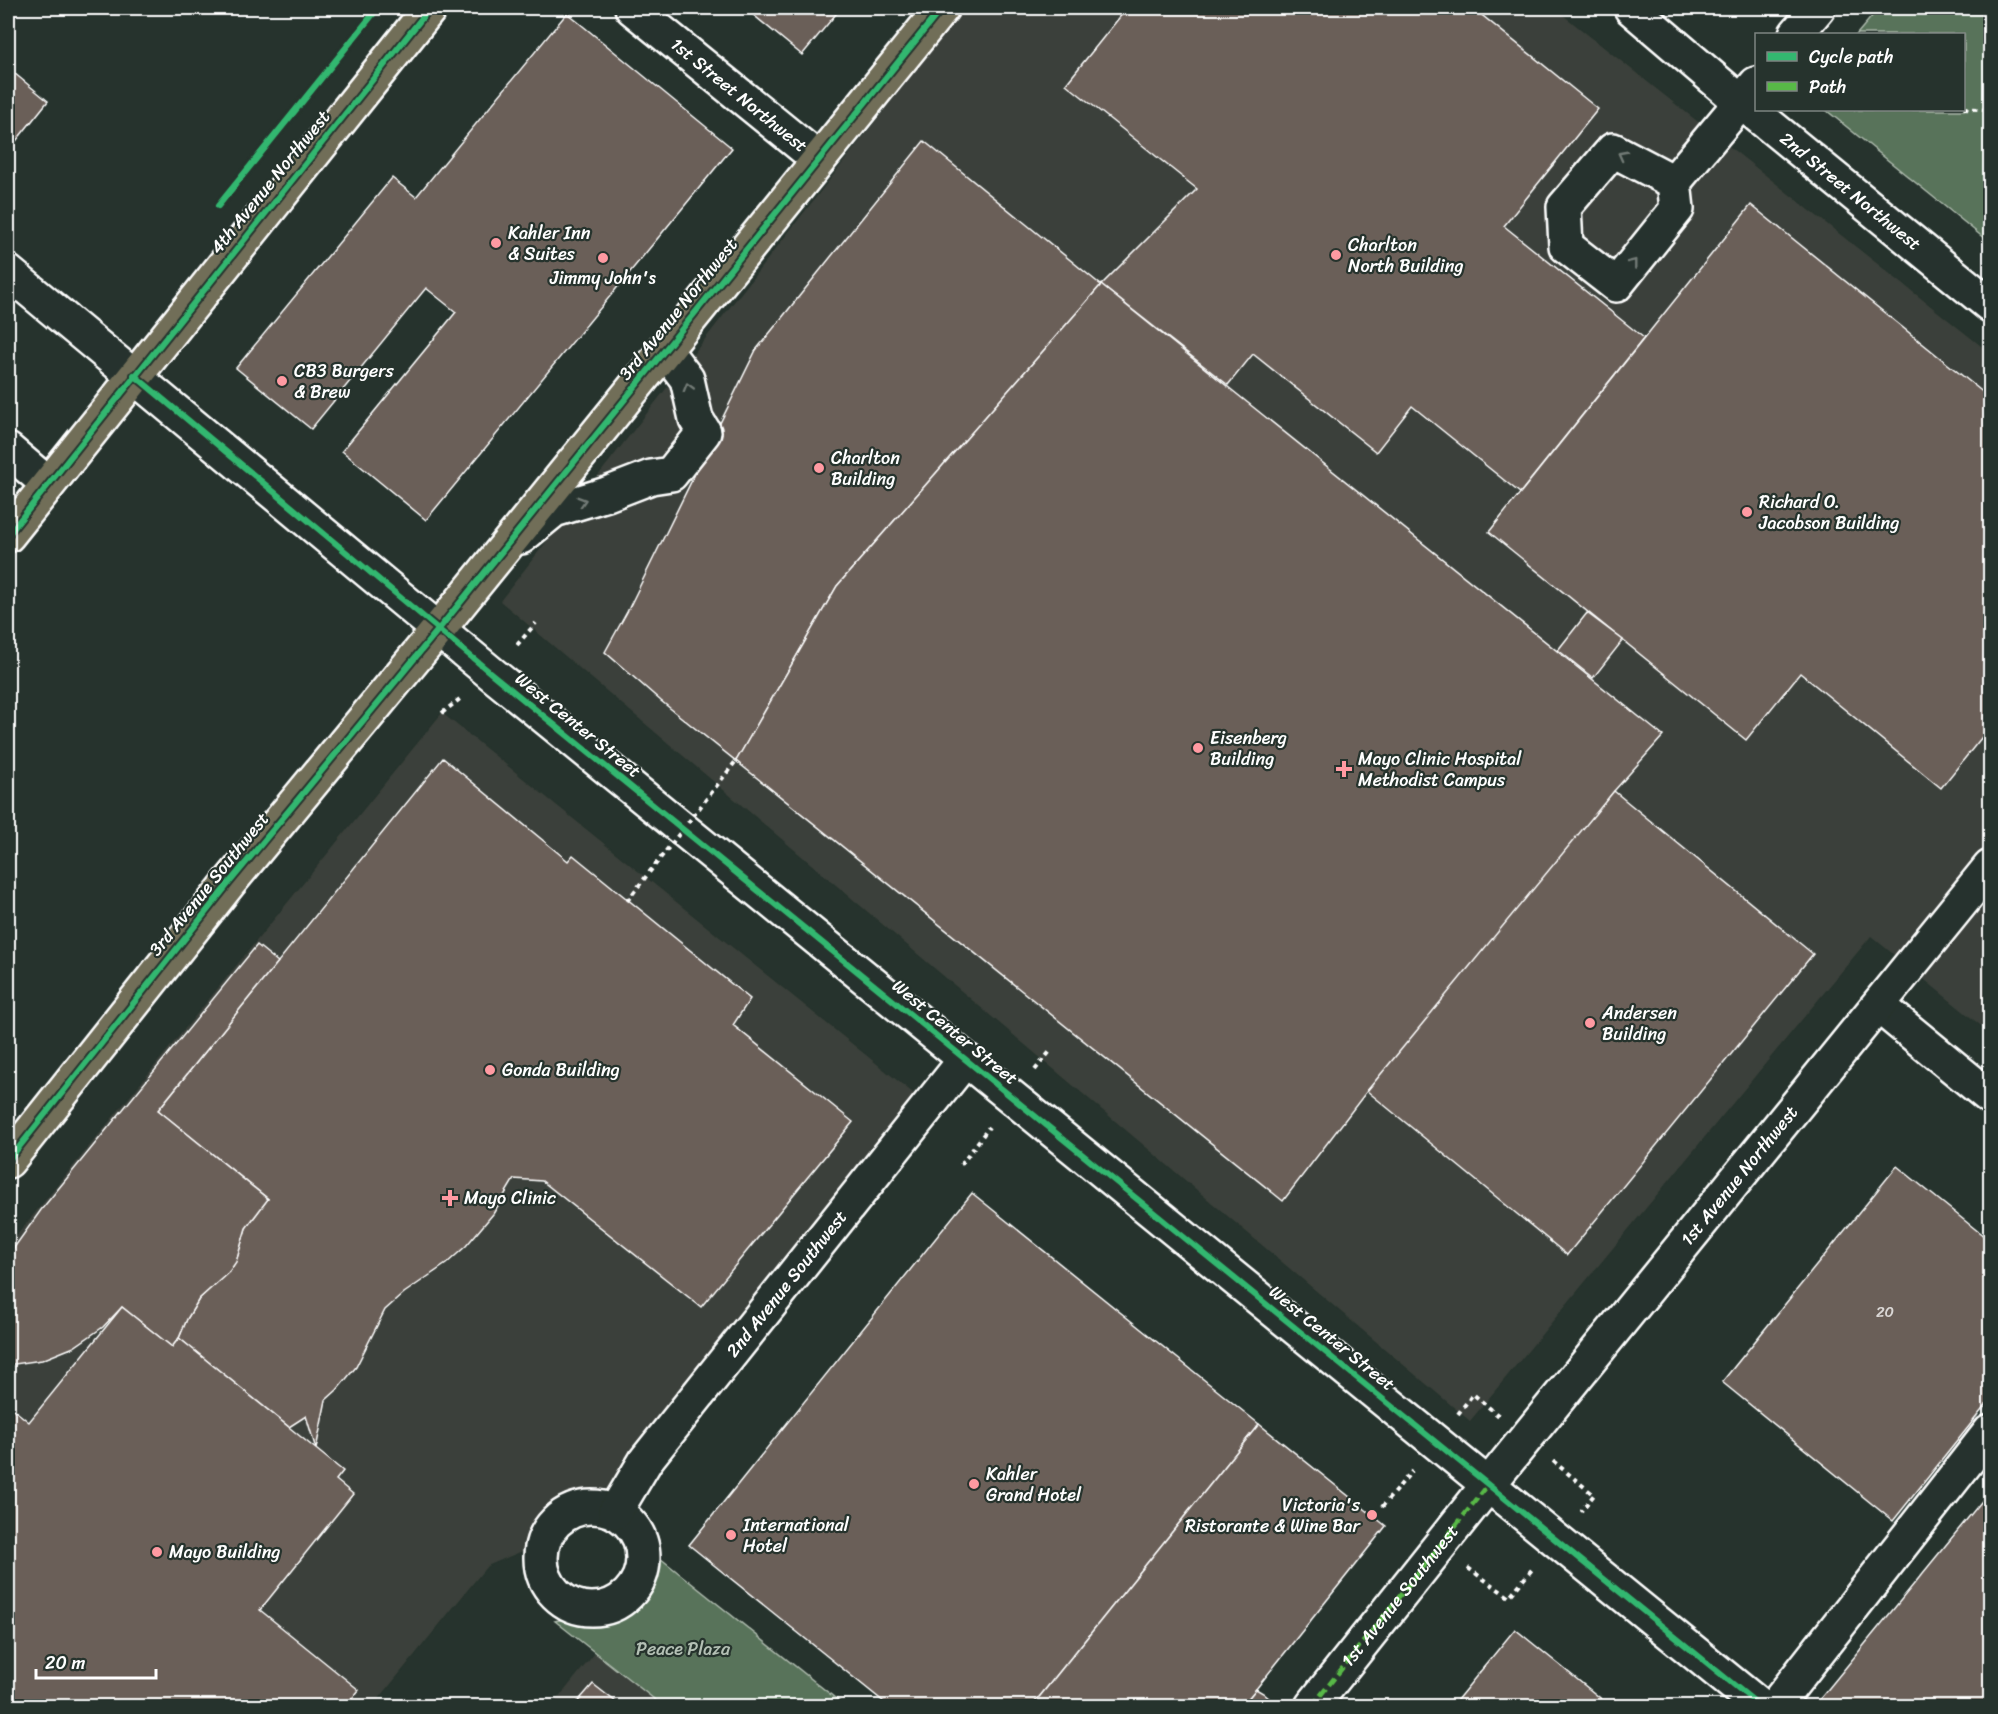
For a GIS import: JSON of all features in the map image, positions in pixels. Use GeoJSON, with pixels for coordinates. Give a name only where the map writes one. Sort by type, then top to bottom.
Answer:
{"type":"FeatureCollection","features":[{"type":"Feature","properties":{"kind":"main road","name":"4th Avenue Northwest"},"geometry":{"type":"LineString","coordinates":[[8,535],[430,8]]}},
{"type":"Feature","properties":{"kind":"main road","name":"3rd Avenue Northwest"},"geometry":{"type":"LineString","coordinates":[[438,630],[942,8]]}},
{"type":"Feature","properties":{"kind":"main road","name":"3rd Avenue Southwest"},"geometry":{"type":"LineString","coordinates":[[8,1161],[229,883],[438,630]]}},
{"type":"Feature","properties":{"kind":"street","name":"1st Street Northwest"},"geometry":{"type":"LineString","coordinates":[[632,8],[818,159]]}},
{"type":"Feature","properties":{"kind":"street"},"geometry":{"type":"LineString","coordinates":[[917,38],[929,8]]}},
{"type":"Feature","properties":{"kind":"street","name":"2nd Street Northwest"},"geometry":{"type":"LineString","coordinates":[[1631,8],[1749,93]]}},
{"type":"Feature","properties":{"kind":"street"},"geometry":{"type":"LineString","coordinates":[[1797,33],[1818,8]]}},
{"type":"Feature","properties":{"kind":"street"},"geometry":{"type":"LineString","coordinates":[[1674,182],[1749,93]]}},
{"type":"Feature","properties":{"kind":"street","name":"2nd Street Northwest"},"geometry":{"type":"LineString","coordinates":[[1769,111],[1990,305]]}},
{"type":"Feature","properties":{"kind":"street","name":"West Center Street"},"geometry":{"type":"LineString","coordinates":[[8,272],[438,630],[1760,1707]]}},
{"type":"Feature","properties":{"kind":"street"},"geometry":{"type":"LineString","coordinates":[[499,555],[554,510],[607,494],[651,477],[671,474],[704,432],[696,419],[687,379],[664,349]]}},
{"type":"Feature","properties":{"kind":"street"},"geometry":{"type":"LineString","coordinates":[[8,450],[48,484]]}},
{"type":"Feature","properties":{"kind":"street","name":"1st Avenue Northwest"},"geometry":{"type":"LineString","coordinates":[[1488,1485],[1990,867]]}},
{"type":"Feature","properties":{"kind":"street"},"geometry":{"type":"LineString","coordinates":[[1879,1006],[1990,1096]]}},
{"type":"Feature","properties":{"kind":"street","name":"2nd Avenue Southwest"},"geometry":{"type":"LineString","coordinates":[[615,1512],[646,1460],[965,1060]]}},
{"type":"Feature","properties":{"kind":"street"},"geometry":{"type":"LineString","coordinates":[[1775,1707],[1990,1432]]}},
{"type":"Feature","properties":{"kind":"street","name":"1st Avenue Southwest"},"geometry":{"type":"LineString","coordinates":[[1312,1707],[1488,1485]]}},
{"type":"Feature","properties":{"kind":"path"},"geometry":{"type":"LineString","coordinates":[[1965,108],[1990,110]]}},
{"type":"Feature","properties":{"kind":"path"},"geometry":{"type":"LineString","coordinates":[[627,901],[736,761]]}},
{"type":"Feature","properties":{"kind":"shaded area","name":"Mayo Clinic Hospital Methodist Campus"},"geometry":{"type":"Polygon","coordinates":[[[964,8],[1554,8],[1990,353],[1990,1033],[1871,936],[1470,1421],[500,601],[964,8]]]}},
{"type":"Feature","properties":{"kind":"shaded area","name":"Mayo Clinic"},"geometry":{"type":"Polygon","coordinates":[[[442,713],[929,1106],[615,1512],[487,1566],[373,1706],[8,1706],[8,1246],[442,713]]]}},
{"type":"Feature","properties":{"kind":"shaded area"},"geometry":{"type":"Polygon","coordinates":[[[595,1653],[662,1706],[552,1706],[595,1653]]]}},
{"type":"Feature","properties":{"kind":"green space"},"geometry":{"type":"Polygon","coordinates":[[[1879,8],[1990,8],[1990,243],[1827,111],[1965,111],[1965,33],[1858,33],[1879,8]]]}},
{"type":"Feature","properties":{"kind":"green space","name":"Peace Plaza"},"geometry":{"type":"Polygon","coordinates":[[[655,1554],[845,1706],[663,1706],[555,1621],[629,1605],[655,1554]]]}},
{"type":"Feature","properties":{"kind":"building"},"geometry":{"type":"Polygon","coordinates":[[[745,8],[841,8],[802,55],[745,8]]]}},
{"type":"Feature","properties":{"kind":"building","name":"Charlton North Building"},"geometry":{"type":"Polygon","coordinates":[[[1127,8],[1473,8],[1598,109],[1504,226],[1644,338],[1520,493],[1412,406],[1376,452],[1253,354],[1228,385],[1101,285],[1197,189],[1066,84],[1127,8]]]}},
{"type":"Feature","properties":{"kind":"building","name":"Kahler Inn & Suites"},"geometry":{"type":"Polygon","coordinates":[[[567,13],[732,148],[426,520],[342,451],[456,312],[426,288],[311,429],[236,368],[392,178],[416,197],[567,13]]]}},
{"type":"Feature","properties":{"kind":"building"},"geometry":{"type":"Polygon","coordinates":[[[8,68],[48,101],[8,151],[8,68]]]}},
{"type":"Feature","properties":{"kind":"building","name":"Charlton Building"},"geometry":{"type":"Polygon","coordinates":[[[924,141],[1101,285],[837,586],[736,761],[661,701],[605,652],[756,350],[924,141]]]}},
{"type":"Feature","properties":{"kind":"building","name":"Richard O. Jacobson Building"},"geometry":{"type":"Polygon","coordinates":[[[1751,205],[1990,398],[1990,727],[1941,788],[1800,673],[1746,740],[1489,532],[1751,205]]]}},
{"type":"Feature","properties":{"kind":"building","name":"Eisenberg Building"},"geometry":{"type":"Polygon","coordinates":[[[1101,285],[1663,736],[1614,791],[1441,1012],[1367,1091],[1283,1201],[736,761],[837,586],[1101,285]]]}},
{"type":"Feature","properties":{"kind":"building"},"geometry":{"type":"Polygon","coordinates":[[[1587,613],[1623,640],[1593,678],[1558,650],[1587,613]]]}},
{"type":"Feature","properties":{"kind":"building","name":"Gonda Building"},"geometry":{"type":"Polygon","coordinates":[[[443,758],[568,861],[573,855],[750,999],[733,1025],[853,1122],[701,1307],[542,1181],[514,1179],[493,1214],[466,1246],[385,1310],[356,1367],[326,1400],[316,1449],[306,1416],[289,1427],[179,1338],[199,1299],[232,1268],[246,1228],[268,1199],[158,1110],[443,758]]]}},
{"type":"Feature","properties":{"kind":"building","name":"Andersen Building"},"geometry":{"type":"Polygon","coordinates":[[[1614,791],[1813,954],[1567,1255],[1367,1091],[1614,791]]]}},
{"type":"Feature","properties":{"kind":"building"},"geometry":{"type":"Polygon","coordinates":[[[257,945],[278,962],[158,1110],[268,1199],[246,1228],[236,1262],[229,1272],[199,1299],[172,1347],[122,1307],[103,1327],[74,1347],[42,1360],[8,1365],[8,1256],[41,1210],[257,945]]]}},
{"type":"Feature","properties":{"kind":"building"},"geometry":{"type":"Polygon","coordinates":[[[1897,1166],[1990,1241],[1990,1400],[1893,1521],[1722,1382],[1897,1166]]]}},
{"type":"Feature","properties":{"kind":"building","name":"Kahler Grand Hotel"},"geometry":{"type":"Polygon","coordinates":[[[972,1193],[1259,1424],[1032,1706],[889,1706],[689,1545],[972,1193]]]}},
{"type":"Feature","properties":{"kind":"building","name":"Mayo Building"},"geometry":{"type":"Polygon","coordinates":[[[122,1307],[172,1347],[179,1338],[343,1471],[336,1480],[353,1494],[260,1610],[359,1690],[346,1706],[8,1706],[8,1405],[29,1422],[122,1307]]]}},
{"type":"Feature","properties":{"kind":"building"},"geometry":{"type":"Polygon","coordinates":[[[1259,1424],[1386,1526],[1256,1689],[1242,1706],[1032,1706],[1259,1424]]]}},
{"type":"Feature","properties":{"kind":"building"},"geometry":{"type":"Polygon","coordinates":[[[1990,1491],[1990,1706],[1814,1706],[1829,1688],[1990,1491]]]}},
{"type":"Feature","properties":{"kind":"building"},"geometry":{"type":"Polygon","coordinates":[[[1515,1629],[1610,1706],[1452,1706],[1515,1629]]]}},
{"type":"Feature","properties":{"kind":"building"},"geometry":{"type":"Polygon","coordinates":[[[593,1684],[621,1706],[574,1706],[593,1684]]]}},
{"type":"Feature","properties":{"kind":"building"},"geometry":{"type":"Polygon","coordinates":[[[1256,1689],[1263,1693],[1278,1706],[1242,1706],[1256,1689]]]}},
{"type":"Feature","properties":{"kind":"marked path"},"geometry":{"type":"LineString","coordinates":[[1312,1706],[1488,1485]]}},
{"type":"Feature","properties":{"kind":"cycle path"},"geometry":{"type":"LineString","coordinates":[[218,206],[378,8]]}},
{"type":"Feature","properties":{"kind":"cycle path"},"geometry":{"type":"LineString","coordinates":[[8,535],[430,8]]}},
{"type":"Feature","properties":{"kind":"cycle path"},"geometry":{"type":"LineString","coordinates":[[8,1161],[229,883],[438,630],[942,8]]}},
{"type":"Feature","properties":{"kind":"cycle path"},"geometry":{"type":"LineString","coordinates":[[134,375],[492,674],[1760,1706]]}},
{"type":"Feature","properties":{"kind":"place","name":"Kahler Inn & Suites"},"geometry":{"type":"Point","coordinates":[496,243]}},
{"type":"Feature","properties":{"kind":"place","name":"Charlton North Building"},"geometry":{"type":"Point","coordinates":[1336,255]}},
{"type":"Feature","properties":{"kind":"place","name":"Jimmy John's"},"geometry":{"type":"Point","coordinates":[603,258]}},
{"type":"Feature","properties":{"kind":"place","name":"CB3 Burgers & Brew"},"geometry":{"type":"Point","coordinates":[282,381]}},
{"type":"Feature","properties":{"kind":"place","name":"Charlton Building"},"geometry":{"type":"Point","coordinates":[819,468]}},
{"type":"Feature","properties":{"kind":"place","name":"Richard O. Jacobson Building"},"geometry":{"type":"Point","coordinates":[1747,512]}},
{"type":"Feature","properties":{"kind":"place","name":"Eisenberg Building"},"geometry":{"type":"Point","coordinates":[1198,748]}},
{"type":"Feature","properties":{"kind":"place","name":"Mayo Clinic Hospital Methodist Campus"},"geometry":{"type":"Point","coordinates":[1344,769]}},
{"type":"Feature","properties":{"kind":"place","name":"Andersen Building"},"geometry":{"type":"Point","coordinates":[1590,1023]}},
{"type":"Feature","properties":{"kind":"place","name":"Gonda Building"},"geometry":{"type":"Point","coordinates":[490,1070]}},
{"type":"Feature","properties":{"kind":"place","name":"Mayo Clinic"},"geometry":{"type":"Point","coordinates":[450,1198]}},
{"type":"Feature","properties":{"kind":"place","name":"Kahler Grand Hotel"},"geometry":{"type":"Point","coordinates":[974,1484]}},
{"type":"Feature","properties":{"kind":"place","name":"Victoria's Ristorante & Wine Bar"},"geometry":{"type":"Point","coordinates":[1372,1515]}},
{"type":"Feature","properties":{"kind":"place","name":"International Hotel"},"geometry":{"type":"Point","coordinates":[731,1535]}},
{"type":"Feature","properties":{"kind":"place","name":"Mayo Building"},"geometry":{"type":"Point","coordinates":[157,1552]}}]}
